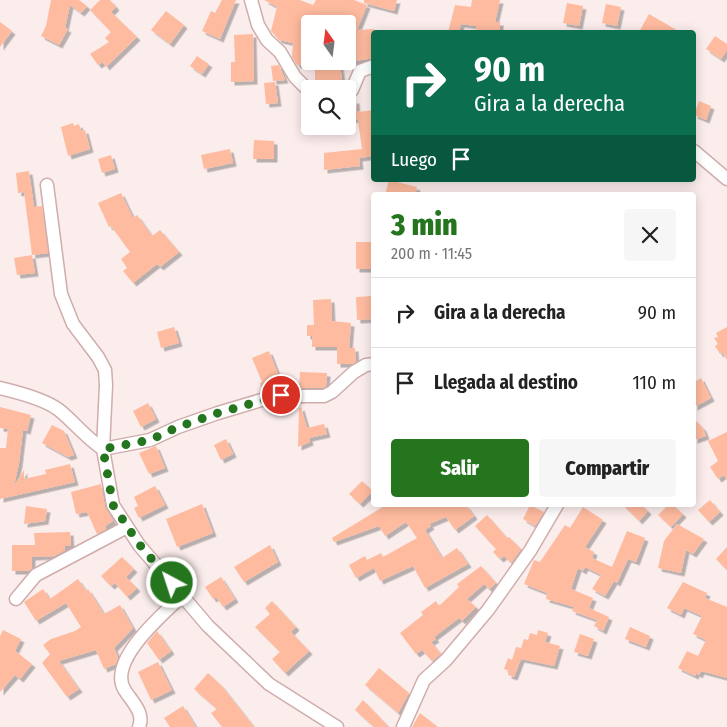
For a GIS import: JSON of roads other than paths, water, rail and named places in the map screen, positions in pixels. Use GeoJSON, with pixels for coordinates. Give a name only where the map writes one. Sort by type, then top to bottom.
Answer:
{"type":"FeatureCollection","features":[{"type":"Feature","properties":{"kind":"street"},"geometry":{"type":"LineString","coordinates":[[252,0],[258,25],[267,40],[280,52],[295,77],[301,83]]}},
{"type":"Feature","properties":{"kind":"street"},"geometry":{"type":"LineString","coordinates":[[356,80],[360,71],[371,67]]}},
{"type":"Feature","properties":{"kind":"street"},"geometry":{"type":"LineString","coordinates":[[696,154],[727,179]]}},
{"type":"Feature","properties":{"kind":"street"},"geometry":{"type":"LineString","coordinates":[[47,185],[61,294],[73,324],[98,357],[105,370],[103,449],[113,505],[127,527],[208,626],[269,684],[337,727]]}},
{"type":"Feature","properties":{"kind":"street"},"geometry":{"type":"LineString","coordinates":[[0,388],[20,393],[58,409],[84,435],[103,449],[150,440],[178,427],[275,396],[324,396],[332,392],[354,372],[371,364]]}},
{"type":"Feature","properties":{"kind":"street"},"geometry":{"type":"LineString","coordinates":[[402,727],[424,680],[446,660],[488,610],[530,551],[556,507]]}},
{"type":"Feature","properties":{"kind":"street"},"geometry":{"type":"LineString","coordinates":[[16,599],[36,576],[127,527]]}},
{"type":"Feature","properties":{"kind":"street"},"geometry":{"type":"LineString","coordinates":[[139,727],[141,719],[139,712],[123,688],[121,673],[136,640],[183,595]]}}]}
